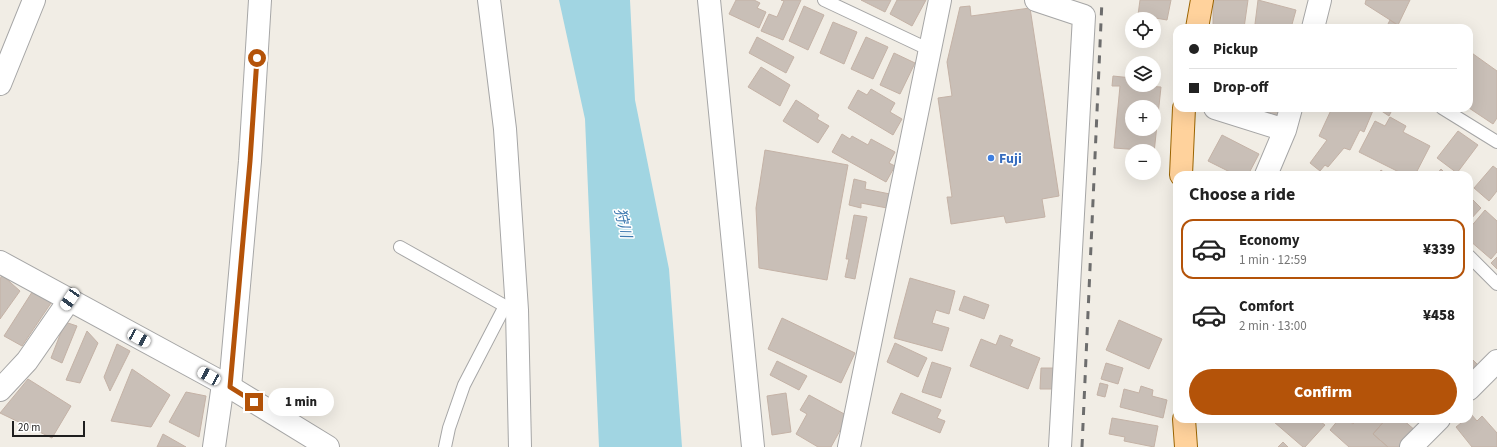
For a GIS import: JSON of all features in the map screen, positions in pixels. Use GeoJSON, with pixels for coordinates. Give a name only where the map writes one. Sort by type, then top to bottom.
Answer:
{"type":"FeatureCollection","features":[{"type":"Feature","properties":{"kind":"main road"},"geometry":{"type":"LineString","coordinates":[[1198,24],[1202,0]]}},
{"type":"Feature","properties":{"kind":"main road"},"geometry":{"type":"LineString","coordinates":[[1181,171],[1184,112]]}},
{"type":"Feature","properties":{"kind":"main road"},"geometry":{"type":"LineString","coordinates":[[1184,423],[1186,447]]}},
{"type":"Feature","properties":{"kind":"street"},"geometry":{"type":"LineString","coordinates":[[0,84],[34,0]]}},
{"type":"Feature","properties":{"kind":"street"},"geometry":{"type":"LineString","coordinates":[[214,447],[226,386],[250,161],[260,0]]}},
{"type":"Feature","properties":{"kind":"street"},"geometry":{"type":"LineString","coordinates":[[489,0],[505,129],[511,308],[520,447]]}},
{"type":"Feature","properties":{"kind":"street"},"geometry":{"type":"LineString","coordinates":[[709,0],[753,447]]}},
{"type":"Feature","properties":{"kind":"street"},"geometry":{"type":"LineString","coordinates":[[849,447],[940,0]]}},
{"type":"Feature","properties":{"kind":"street"},"geometry":{"type":"LineString","coordinates":[[1036,0],[1084,16],[1060,447]]}},
{"type":"Feature","properties":{"kind":"street"},"geometry":{"type":"LineString","coordinates":[[1314,24],[1320,0]]}},
{"type":"Feature","properties":{"kind":"street"},"geometry":{"type":"LineString","coordinates":[[1228,112],[1284,130]]}},
{"type":"Feature","properties":{"kind":"street"},"geometry":{"type":"LineString","coordinates":[[1268,171],[1290,112]]}},
{"type":"Feature","properties":{"kind":"street"},"geometry":{"type":"LineString","coordinates":[[0,262],[70,299],[226,386],[328,447]]}},
{"type":"Feature","properties":{"kind":"street"},"geometry":{"type":"LineString","coordinates":[[0,390],[27,360],[70,299]]}},
{"type":"Feature","properties":{"kind":"street"},"geometry":{"type":"LineString","coordinates":[[1473,386],[1495,369]]}},
{"type":"Feature","properties":{"kind":"street"},"geometry":{"type":"LineString","coordinates":[[1411,447],[1435,423]]}},
{"type":"Feature","properties":{"kind":"lane"},"geometry":{"type":"LineString","coordinates":[[824,0],[930,50]]}},
{"type":"Feature","properties":{"kind":"lane"},"geometry":{"type":"LineString","coordinates":[[1448,112],[1497,142]]}},
{"type":"Feature","properties":{"kind":"lane"},"geometry":{"type":"LineString","coordinates":[[400,247],[511,308],[464,385],[449,428],[445,447]]}},
{"type":"Feature","properties":{"kind":"lane"},"geometry":{"type":"LineString","coordinates":[[1473,260],[1497,284]]}},
{"type":"Feature","properties":{"kind":"water","name":"狩川"},"geometry":{"type":"Polygon","coordinates":[[[559,0],[630,0],[635,100],[669,269],[682,447],[599,447],[585,119],[559,0]]]}},
{"type":"Feature","properties":{"kind":"building"},"geometry":{"type":"Polygon","coordinates":[[[736,0],[754,0],[760,3],[757,8],[766,12],[759,28],[729,14],[736,0]]]}},
{"type":"Feature","properties":{"kind":"building"},"geometry":{"type":"Polygon","coordinates":[[[781,0],[801,0],[783,40],[761,31],[769,14],[777,17],[784,1],[781,0]]]}},
{"type":"Feature","properties":{"kind":"building"},"geometry":{"type":"Polygon","coordinates":[[[861,0],[891,0],[885,12],[861,0]]]}},
{"type":"Feature","properties":{"kind":"building"},"geometry":{"type":"Polygon","coordinates":[[[897,0],[926,0],[912,26],[890,14],[897,0]]]}},
{"type":"Feature","properties":{"kind":"building"},"geometry":{"type":"Polygon","coordinates":[[[1140,0],[1171,0],[1167,20],[1161,19],[1161,12],[1138,12],[1140,0]]]}},
{"type":"Feature","properties":{"kind":"building"},"geometry":{"type":"Polygon","coordinates":[[[1213,0],[1248,0],[1245,24],[1213,24],[1213,0]]]}},
{"type":"Feature","properties":{"kind":"building"},"geometry":{"type":"Polygon","coordinates":[[[1258,0],[1296,10],[1292,24],[1255,24],[1258,0]]]}},
{"type":"Feature","properties":{"kind":"building"},"geometry":{"type":"Polygon","coordinates":[[[1366,0],[1410,0],[1398,24],[1365,4],[1366,0]]]}},
{"type":"Feature","properties":{"kind":"building"},"geometry":{"type":"Polygon","coordinates":[[[804,6],[824,15],[808,50],[789,41],[804,6]]]}},
{"type":"Feature","properties":{"kind":"building"},"geometry":{"type":"Polygon","coordinates":[[[970,6],[971,16],[1030,8],[1059,196],[1042,199],[1045,217],[1006,223],[1004,216],[951,224],[947,197],[952,197],[938,98],[952,96],[947,62],[960,7],[970,6]]]}},
{"type":"Feature","properties":{"kind":"building"},"geometry":{"type":"Polygon","coordinates":[[[1390,20],[1396,24],[1388,24],[1390,20]]]}},
{"type":"Feature","properties":{"kind":"building"},"geometry":{"type":"Polygon","coordinates":[[[833,22],[857,32],[844,64],[820,53],[833,22]]]}},
{"type":"Feature","properties":{"kind":"building"},"geometry":{"type":"Polygon","coordinates":[[[757,37],[794,57],[786,73],[749,53],[757,37]]]}},
{"type":"Feature","properties":{"kind":"building"},"geometry":{"type":"Polygon","coordinates":[[[866,37],[888,47],[873,79],[851,69],[866,37]]]}},
{"type":"Feature","properties":{"kind":"building"},"geometry":{"type":"Polygon","coordinates":[[[894,53],[915,63],[900,94],[880,85],[894,53]]]}},
{"type":"Feature","properties":{"kind":"building"},"geometry":{"type":"Polygon","coordinates":[[[1473,54],[1497,71],[1497,118],[1493,124],[1473,111],[1473,54]]]}},
{"type":"Feature","properties":{"kind":"building"},"geometry":{"type":"Polygon","coordinates":[[[761,67],[790,85],[780,106],[748,87],[761,67]]]}},
{"type":"Feature","properties":{"kind":"building"},"geometry":{"type":"Polygon","coordinates":[[[1113,76],[1125,77],[1125,92],[1160,92],[1160,100],[1125,100],[1125,136],[1156,136],[1155,144],[1125,144],[1125,149],[1114,148],[1120,86],[1112,86],[1113,76]]]}},
{"type":"Feature","properties":{"kind":"building"},"geometry":{"type":"Polygon","coordinates":[[[871,89],[895,103],[890,112],[902,119],[893,135],[848,108],[858,90],[867,95],[871,89]]]}},
{"type":"Feature","properties":{"kind":"building"},"geometry":{"type":"Polygon","coordinates":[[[796,100],[819,115],[817,119],[829,126],[818,143],[783,121],[796,100]]]}},
{"type":"Feature","properties":{"kind":"building"},"geometry":{"type":"Polygon","coordinates":[[[1260,112],[1279,112],[1276,119],[1260,112]]]}},
{"type":"Feature","properties":{"kind":"building"},"geometry":{"type":"Polygon","coordinates":[[[1330,112],[1372,112],[1364,132],[1360,130],[1350,150],[1344,148],[1328,167],[1325,165],[1320,171],[1310,163],[1327,140],[1319,136],[1330,112]]]}},
{"type":"Feature","properties":{"kind":"building"},"geometry":{"type":"Polygon","coordinates":[[[1383,112],[1391,112],[1389,116],[1383,112]]]}},
{"type":"Feature","properties":{"kind":"building"},"geometry":{"type":"Polygon","coordinates":[[[1390,117],[1406,126],[1403,132],[1430,146],[1417,171],[1397,171],[1359,152],[1375,121],[1385,126],[1390,117]]]}},
{"type":"Feature","properties":{"kind":"building"},"geometry":{"type":"Polygon","coordinates":[[[1458,131],[1478,145],[1458,171],[1454,171],[1437,158],[1458,131]]]}},
{"type":"Feature","properties":{"kind":"building"},"geometry":{"type":"Polygon","coordinates":[[[842,134],[850,139],[852,136],[868,145],[871,139],[895,152],[889,163],[895,166],[886,182],[832,152],[842,134]]]}},
{"type":"Feature","properties":{"kind":"building"},"geometry":{"type":"Polygon","coordinates":[[[1222,135],[1259,154],[1250,171],[1228,171],[1208,161],[1222,135]]]}},
{"type":"Feature","properties":{"kind":"building"},"geometry":{"type":"Polygon","coordinates":[[[765,150],[848,165],[827,280],[759,268],[756,208],[765,150]]]}},
{"type":"Feature","properties":{"kind":"building"},"geometry":{"type":"Polygon","coordinates":[[[1493,166],[1497,169],[1497,191],[1489,201],[1474,188],[1493,166]]]}},
{"type":"Feature","properties":{"kind":"building"},"geometry":{"type":"Polygon","coordinates":[[[854,179],[866,182],[865,189],[890,194],[887,208],[861,203],[861,208],[849,205],[854,179]]]}},
{"type":"Feature","properties":{"kind":"building"},"geometry":{"type":"Polygon","coordinates":[[[1473,200],[1481,208],[1473,217],[1473,200]]]}},
{"type":"Feature","properties":{"kind":"building"},"geometry":{"type":"Polygon","coordinates":[[[1485,210],[1497,221],[1497,252],[1491,259],[1473,243],[1473,224],[1485,210]]]}},
{"type":"Feature","properties":{"kind":"building"},"geometry":{"type":"Polygon","coordinates":[[[854,215],[867,217],[855,279],[845,277],[849,259],[846,259],[854,215]]]}},
{"type":"Feature","properties":{"kind":"building"},"geometry":{"type":"Polygon","coordinates":[[[1497,257],[1497,269],[1491,263],[1497,257]]]}},
{"type":"Feature","properties":{"kind":"building"},"geometry":{"type":"Polygon","coordinates":[[[2,275],[20,291],[0,319],[0,279],[2,275]]]}},
{"type":"Feature","properties":{"kind":"building"},"geometry":{"type":"Polygon","coordinates":[[[910,278],[955,291],[949,314],[936,310],[932,323],[949,328],[942,351],[894,338],[910,278]]]}},
{"type":"Feature","properties":{"kind":"building"},"geometry":{"type":"Polygon","coordinates":[[[34,289],[51,303],[22,346],[4,336],[34,289]]]}},
{"type":"Feature","properties":{"kind":"building"},"geometry":{"type":"Polygon","coordinates":[[[964,296],[989,305],[984,319],[959,310],[964,296]]]}},
{"type":"Feature","properties":{"kind":"building"},"geometry":{"type":"Polygon","coordinates":[[[782,318],[855,353],[841,383],[768,349],[782,318]]]}},
{"type":"Feature","properties":{"kind":"building"},"geometry":{"type":"Polygon","coordinates":[[[1119,320],[1162,339],[1149,369],[1106,350],[1119,320]]]}},
{"type":"Feature","properties":{"kind":"building"},"geometry":{"type":"Polygon","coordinates":[[[65,322],[77,326],[62,363],[51,358],[65,322]]]}},
{"type":"Feature","properties":{"kind":"building"},"geometry":{"type":"Polygon","coordinates":[[[87,331],[98,343],[80,383],[66,380],[87,331]]]}},
{"type":"Feature","properties":{"kind":"building"},"geometry":{"type":"Polygon","coordinates":[[[1000,335],[1013,340],[1010,346],[1040,358],[1028,389],[970,366],[981,339],[996,345],[1000,335]]]}},
{"type":"Feature","properties":{"kind":"building"},"geometry":{"type":"Polygon","coordinates":[[[895,343],[927,358],[918,377],[887,362],[895,343]]]}},
{"type":"Feature","properties":{"kind":"building"},"geometry":{"type":"Polygon","coordinates":[[[117,344],[130,351],[110,391],[104,377],[117,344]]]}},
{"type":"Feature","properties":{"kind":"building"},"geometry":{"type":"Polygon","coordinates":[[[1473,360],[1478,365],[1473,370],[1473,360]]]}},
{"type":"Feature","properties":{"kind":"building"},"geometry":{"type":"Polygon","coordinates":[[[777,361],[807,376],[799,390],[770,375],[777,361]]]}},
{"type":"Feature","properties":{"kind":"building"},"geometry":{"type":"Polygon","coordinates":[[[932,362],[951,368],[941,398],[922,392],[932,362]]]}},
{"type":"Feature","properties":{"kind":"building"},"geometry":{"type":"Polygon","coordinates":[[[1106,363],[1123,368],[1118,384],[1101,379],[1106,363]]]}},
{"type":"Feature","properties":{"kind":"building"},"geometry":{"type":"Polygon","coordinates":[[[1041,368],[1055,368],[1054,389],[1040,389],[1041,368]]]}},
{"type":"Feature","properties":{"kind":"building"},"geometry":{"type":"Polygon","coordinates":[[[132,369],[170,395],[151,427],[111,421],[132,369]]]}},
{"type":"Feature","properties":{"kind":"building"},"geometry":{"type":"Polygon","coordinates":[[[28,379],[71,406],[52,438],[0,413],[28,379]]]}},
{"type":"Feature","properties":{"kind":"building"},"geometry":{"type":"Polygon","coordinates":[[[1100,383],[1108,385],[1105,397],[1097,395],[1100,383]]]}},
{"type":"Feature","properties":{"kind":"building"},"geometry":{"type":"Polygon","coordinates":[[[1141,386],[1153,390],[1152,396],[1167,400],[1163,418],[1120,407],[1124,389],[1139,393],[1141,386]]]}},
{"type":"Feature","properties":{"kind":"building"},"geometry":{"type":"Polygon","coordinates":[[[186,392],[206,396],[199,437],[169,422],[186,392]]]}},
{"type":"Feature","properties":{"kind":"building"},"geometry":{"type":"Polygon","coordinates":[[[786,393],[791,432],[772,435],[767,396],[786,393]]]}},
{"type":"Feature","properties":{"kind":"building"},"geometry":{"type":"Polygon","coordinates":[[[901,393],[941,410],[937,418],[945,421],[940,433],[892,413],[901,393]]]}},
{"type":"Feature","properties":{"kind":"building"},"geometry":{"type":"Polygon","coordinates":[[[809,395],[848,416],[831,447],[818,447],[796,434],[807,414],[800,410],[809,395]]]}},
{"type":"Feature","properties":{"kind":"building"},"geometry":{"type":"Polygon","coordinates":[[[1473,416],[1477,421],[1482,416],[1497,433],[1497,447],[1472,447],[1456,427],[1461,423],[1473,423],[1473,416]]]}},
{"type":"Feature","properties":{"kind":"building"},"geometry":{"type":"Polygon","coordinates":[[[1112,418],[1158,426],[1154,447],[1124,441],[1125,437],[1109,434],[1112,418]]]}},
{"type":"Feature","properties":{"kind":"building"},"geometry":{"type":"Polygon","coordinates":[[[1275,423],[1322,423],[1325,425],[1305,447],[1303,447],[1275,423]]]}},
{"type":"Feature","properties":{"kind":"building"},"geometry":{"type":"Polygon","coordinates":[[[1336,423],[1383,423],[1373,434],[1388,447],[1349,447],[1330,430],[1336,423]]]}},
{"type":"Feature","properties":{"kind":"building"},"geometry":{"type":"Polygon","coordinates":[[[1383,423],[1407,423],[1416,431],[1402,447],[1388,447],[1373,434],[1383,423]]]}},
{"type":"Feature","properties":{"kind":"building"},"geometry":{"type":"Polygon","coordinates":[[[163,434],[186,447],[157,447],[163,434]]]}},
{"type":"Feature","properties":{"kind":"building"},"geometry":{"type":"Polygon","coordinates":[[[1283,442],[1288,447],[1278,447],[1283,442]]]}},
{"type":"Feature","properties":{"kind":"railway"},"geometry":{"type":"LineString","coordinates":[[1082,447],[1102,0]]}},
{"type":"Feature","properties":{"kind":"place","name":"Fuji"},"geometry":{"type":"Point","coordinates":[991,158]}},
{"type":"Feature","properties":{"kind":"route"},"geometry":{"type":"LineString","coordinates":[[254,402],[230,387],[250,161],[257,58]]}}]}
